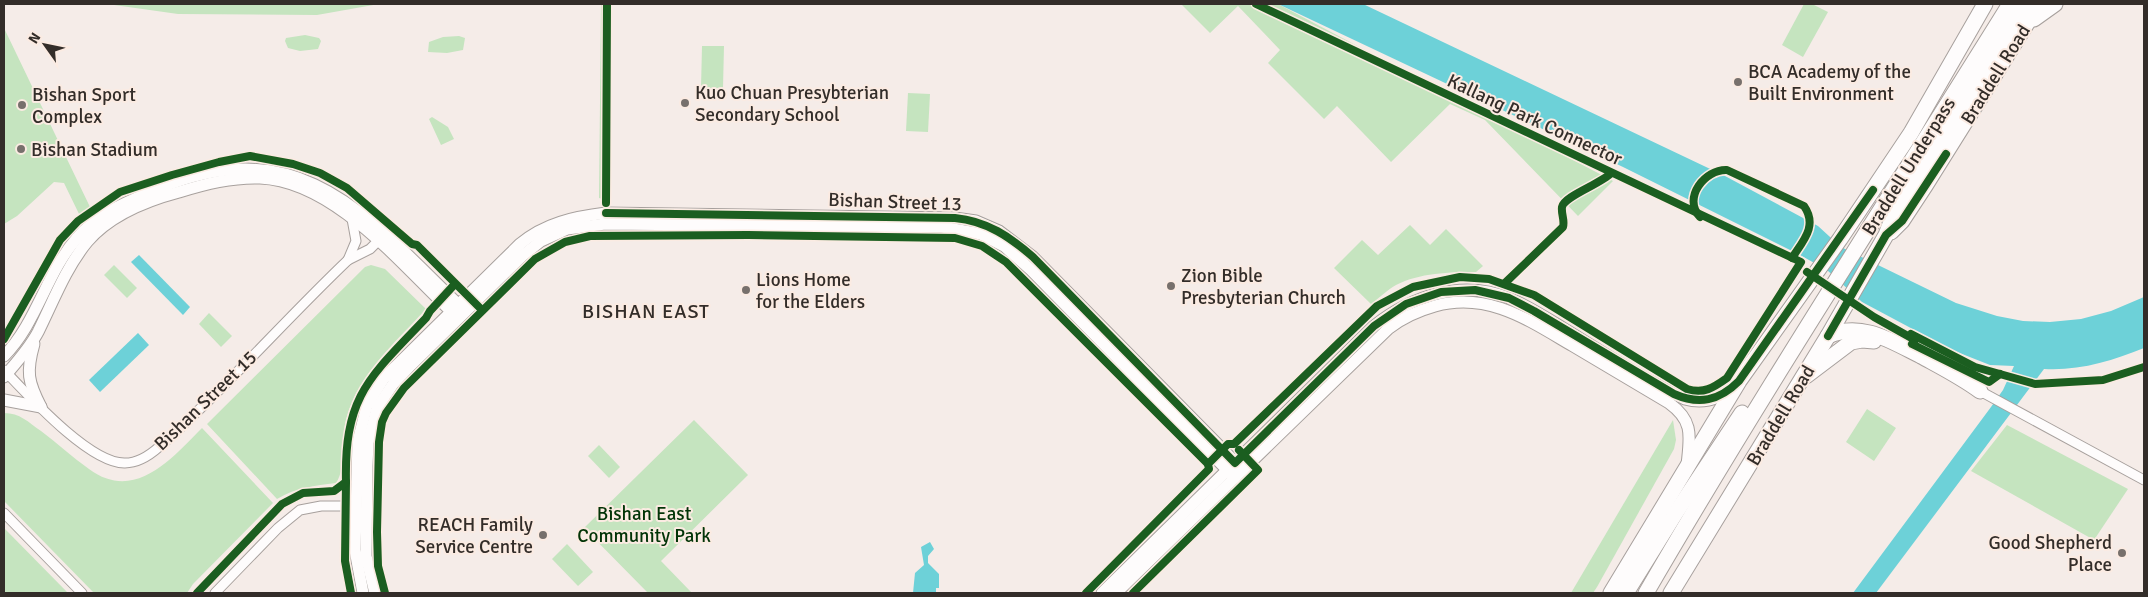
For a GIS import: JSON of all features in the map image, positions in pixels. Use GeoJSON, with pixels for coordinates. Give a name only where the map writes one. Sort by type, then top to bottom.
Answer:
{"type":"FeatureCollection","features":[{"type":"Feature","properties":{"kind":"highway"},"geometry":{"type":"LineString","coordinates":[[1962,44],[1974,4]]}},
{"type":"Feature","properties":{"kind":"highway"},"geometry":{"type":"LineString","coordinates":[[1611,593],[1738,382],[1815,276],[1911,133],[1985,4]]}},
{"type":"Feature","properties":{"kind":"highway","name":"Braddell Underpass"},"geometry":{"type":"LineString","coordinates":[[1805,327],[1857,248],[2010,4]]}},
{"type":"Feature","properties":{"kind":"highway","name":"Braddell Underpass"},"geometry":{"type":"LineString","coordinates":[[1886,236],[1894,214],[2023,4]]}},
{"type":"Feature","properties":{"kind":"highway","name":"Braddell Road"},"geometry":{"type":"LineString","coordinates":[[1671,593],[1803,378],[1886,236],[1902,221],[2039,4]]}},
{"type":"Feature","properties":{"kind":"highway"},"geometry":{"type":"LineString","coordinates":[[2014,44],[2036,18],[2055,4]]}},
{"type":"Feature","properties":{"kind":"highway"},"geometry":{"type":"LineString","coordinates":[[1626,593],[1766,376],[1805,327]]}},
{"type":"Feature","properties":{"kind":"highway","name":"Braddell Road"},"geometry":{"type":"LineString","coordinates":[[1646,593],[1805,327]]}},
{"type":"Feature","properties":{"kind":"highway"},"geometry":{"type":"LineString","coordinates":[[1828,336],[1850,330],[1869,332],[1887,338],[1962,377],[1984,393]]}},
{"type":"Feature","properties":{"kind":"highway"},"geometry":{"type":"LineString","coordinates":[[1803,378],[1826,363],[1851,342],[1869,340],[1914,352]]}},
{"type":"Feature","properties":{"kind":"street"},"geometry":{"type":"LineString","coordinates":[[4,356],[17,340],[62,255],[78,236],[110,210],[175,182],[212,172],[233,169],[264,169],[290,173],[316,183],[331,192],[378,226],[458,311]]}},
{"type":"Feature","properties":{"kind":"street"},"geometry":{"type":"LineString","coordinates":[[5,373],[37,333],[57,292],[86,244],[106,224],[142,204],[222,181],[262,178],[306,190],[333,205],[352,219],[458,311]]}},
{"type":"Feature","properties":{"kind":"street","name":"Bishan Street 13"},"geometry":{"type":"LineString","coordinates":[[374,593],[366,556],[367,466],[368,443],[378,408],[392,384],[458,311],[531,235],[563,220],[579,216],[606,213],[965,219],[999,231],[1033,257],[1235,470]]}},
{"type":"Feature","properties":{"kind":"street","name":"Bishan Street 15"},"geometry":{"type":"LineString","coordinates":[[348,260],[356,242],[352,219]]}},
{"type":"Feature","properties":{"kind":"street"},"geometry":{"type":"LineString","coordinates":[[378,226],[378,241]]}},
{"type":"Feature","properties":{"kind":"street","name":"Bishan Street 15"},"geometry":{"type":"LineString","coordinates":[[5,373],[91,452],[109,460],[126,463],[144,458],[158,448],[348,260],[370,249],[378,241]]}},
{"type":"Feature","properties":{"kind":"street"},"geometry":{"type":"LineString","coordinates":[[1116,593],[1374,326],[1406,304],[1441,292],[1475,290],[1509,298],[1685,399],[1699,401],[1716,398],[1738,382]]}},
{"type":"Feature","properties":{"kind":"street"},"geometry":{"type":"LineString","coordinates":[[1102,593],[1392,325],[1414,312],[1446,303],[1464,301],[1485,303],[1517,313],[1677,409],[1684,417],[1689,430],[1686,466]]}},
{"type":"Feature","properties":{"kind":"street","name":"Bishan Street 13"},"geometry":{"type":"LineString","coordinates":[[363,593],[355,550],[358,441],[367,405],[384,378],[458,311]]}},
{"type":"Feature","properties":{"kind":"street"},"geometry":{"type":"LineString","coordinates":[[37,333],[28,371],[30,386],[41,407]]}},
{"type":"Feature","properties":{"kind":"street"},"geometry":{"type":"LineString","coordinates":[[1984,393],[2144,480]]}},
{"type":"Feature","properties":{"kind":"street"},"geometry":{"type":"LineString","coordinates":[[4,400],[41,407]]}},
{"type":"Feature","properties":{"kind":"street"},"geometry":{"type":"LineString","coordinates":[[215,593],[278,528],[300,510],[321,506],[356,506]]}},
{"type":"Feature","properties":{"kind":"street"},"geometry":{"type":"LineString","coordinates":[[4,513],[82,593]]}},
{"type":"Feature","properties":{"kind":"green space"},"geometry":{"type":"Polygon","coordinates":[[[107,4],[379,4],[317,15],[178,14],[107,4]]]}},
{"type":"Feature","properties":{"kind":"green space"},"geometry":{"type":"Polygon","coordinates":[[[601,4],[612,4],[610,201],[599,198],[601,4]]]}},
{"type":"Feature","properties":{"kind":"green space"},"geometry":{"type":"Polygon","coordinates":[[[1181,4],[1278,4],[1613,181],[1578,216],[1485,120],[1450,104],[1391,162],[1337,106],[1324,119],[1268,63],[1280,50],[1238,6],[1210,33],[1181,4]]]}},
{"type":"Feature","properties":{"kind":"green space"},"geometry":{"type":"Polygon","coordinates":[[[1804,4],[1812,4],[1828,12],[1803,57],[1782,45],[1804,4]]]}},
{"type":"Feature","properties":{"kind":"green space","name":"Bishan Sport Complex"},"geometry":{"type":"Polygon","coordinates":[[[4,28],[90,207],[80,216],[64,183],[54,182],[17,216],[4,224],[4,28]]]}},
{"type":"Feature","properties":{"kind":"green space"},"geometry":{"type":"Polygon","coordinates":[[[305,35],[319,38],[321,41],[318,49],[300,51],[288,48],[285,41],[286,38],[305,35]]]}},
{"type":"Feature","properties":{"kind":"green space"},"geometry":{"type":"Polygon","coordinates":[[[459,36],[465,38],[463,50],[447,53],[428,52],[429,42],[443,37],[459,36]]]}},
{"type":"Feature","properties":{"kind":"green space"},"geometry":{"type":"Polygon","coordinates":[[[702,46],[724,46],[723,88],[701,88],[702,46]]]}},
{"type":"Feature","properties":{"kind":"green space"},"geometry":{"type":"Polygon","coordinates":[[[908,93],[930,94],[928,132],[906,131],[908,93]]]}},
{"type":"Feature","properties":{"kind":"green space"},"geometry":{"type":"Polygon","coordinates":[[[432,117],[448,127],[454,139],[441,145],[429,119],[432,117]]]}},
{"type":"Feature","properties":{"kind":"green space"},"geometry":{"type":"Polygon","coordinates":[[[1410,225],[1430,245],[1446,229],[1483,266],[1476,272],[1435,274],[1405,281],[1393,287],[1371,304],[1334,268],[1362,240],[1378,255],[1410,225]]]}},
{"type":"Feature","properties":{"kind":"green space"},"geometry":{"type":"Polygon","coordinates":[[[114,265],[137,288],[127,298],[104,275],[114,265]]]}},
{"type":"Feature","properties":{"kind":"green space"},"geometry":{"type":"Polygon","coordinates":[[[371,265],[385,269],[426,309],[390,347],[359,388],[346,420],[342,469],[336,483],[299,489],[277,499],[207,424],[365,267],[371,265]]]}},
{"type":"Feature","properties":{"kind":"green space"},"geometry":{"type":"Polygon","coordinates":[[[209,313],[232,336],[221,347],[199,324],[209,313]]]}},
{"type":"Feature","properties":{"kind":"green space"},"geometry":{"type":"Polygon","coordinates":[[[1867,409],[1896,428],[1874,461],[1846,442],[1867,409]]]}},
{"type":"Feature","properties":{"kind":"green space"},"geometry":{"type":"Polygon","coordinates":[[[4,413],[19,416],[28,421],[89,469],[106,478],[122,481],[137,479],[152,472],[178,452],[202,428],[273,503],[193,584],[187,593],[94,593],[4,501],[4,413]]]}},
{"type":"Feature","properties":{"kind":"green space","name":"Bishan East Community Park"},"geometry":{"type":"Polygon","coordinates":[[[694,420],[748,475],[661,561],[692,593],[648,593],[584,528],[694,420]]]}},
{"type":"Feature","properties":{"kind":"green space"},"geometry":{"type":"Polygon","coordinates":[[[1673,420],[1676,440],[1674,449],[1597,587],[1593,593],[1571,593],[1673,420]]]}},
{"type":"Feature","properties":{"kind":"green space"},"geometry":{"type":"Polygon","coordinates":[[[2007,425],[2128,489],[2094,540],[1971,471],[2007,425]]]}},
{"type":"Feature","properties":{"kind":"green space"},"geometry":{"type":"Polygon","coordinates":[[[599,445],[620,467],[609,478],[588,456],[599,445]]]}},
{"type":"Feature","properties":{"kind":"green space"},"geometry":{"type":"Polygon","coordinates":[[[4,528],[68,593],[4,593],[4,528]]]}},
{"type":"Feature","properties":{"kind":"green space"},"geometry":{"type":"Polygon","coordinates":[[[567,544],[593,572],[578,586],[552,559],[567,544]]]}},
{"type":"Feature","properties":{"kind":"water"},"geometry":{"type":"Polygon","coordinates":[[[1278,4],[1363,4],[1725,176],[1818,226],[1841,247],[1956,303],[1997,316],[2023,321],[2050,322],[2081,319],[2111,311],[2144,297],[2144,348],[2083,367],[2044,369],[1876,593],[1853,593],[1991,407],[2003,390],[2014,366],[1990,365],[1952,350],[1862,302],[1827,270],[1800,255],[1623,167],[1278,4]]]}},
{"type":"Feature","properties":{"kind":"water"},"geometry":{"type":"Polygon","coordinates":[[[139,255],[190,307],[183,315],[131,262],[139,255]]]}},
{"type":"Feature","properties":{"kind":"water"},"geometry":{"type":"Polygon","coordinates":[[[138,333],[149,345],[100,392],[89,380],[138,333]]]}},
{"type":"Feature","properties":{"kind":"water"},"geometry":{"type":"Polygon","coordinates":[[[930,542],[934,549],[928,556],[928,563],[939,574],[939,588],[936,588],[936,593],[913,593],[915,573],[924,565],[921,547],[930,542]]]}},
{"type":"Feature","properties":{"kind":"cycle path"},"geometry":{"type":"LineString","coordinates":[[606,203],[607,4]]}},
{"type":"Feature","properties":{"kind":"cycle path","name":"Kallang Park Connector"},"geometry":{"type":"LineString","coordinates":[[1086,593],[1209,469],[1208,464],[1228,444],[1234,444],[1377,306],[1413,287],[1460,277],[1489,279],[1534,295],[1687,389],[1698,391],[1713,387],[1727,378],[1801,262],[1256,4]]}},
{"type":"Feature","properties":{"kind":"cycle path"},"geometry":{"type":"LineString","coordinates":[[1828,336],[1886,235],[1902,221],[1946,154]]}},
{"type":"Feature","properties":{"kind":"cycle path"},"geometry":{"type":"LineString","coordinates":[[4,339],[60,240],[78,221],[120,192],[172,175],[219,162],[250,156],[293,164],[320,173],[347,188],[412,244],[417,245],[482,310]]}},
{"type":"Feature","properties":{"kind":"cycle path"},"geometry":{"type":"LineString","coordinates":[[1700,217],[1695,209],[1694,202],[1698,186],[1711,174],[1727,170],[1804,206],[1810,220],[1809,227],[1792,258]]}},
{"type":"Feature","properties":{"kind":"cycle path","name":"Kallang Park Connector"},"geometry":{"type":"LineString","coordinates":[[1505,283],[1563,227],[1562,207],[1564,203],[1611,173]]}},
{"type":"Feature","properties":{"kind":"cycle path"},"geometry":{"type":"LineString","coordinates":[[606,213],[955,218],[988,226],[1016,243],[1033,257],[1235,463],[1374,326],[1406,304],[1441,292],[1475,290],[1509,298],[1674,394],[1700,400],[1716,397],[1739,381],[1873,190]]}},
{"type":"Feature","properties":{"kind":"cycle path"},"geometry":{"type":"LineString","coordinates":[[385,593],[378,566],[377,532],[379,442],[382,422],[386,413],[404,388],[535,259],[565,242],[590,236],[748,235],[955,238],[982,246],[1006,262],[1208,464]]}},
{"type":"Feature","properties":{"kind":"cycle path"},"geometry":{"type":"LineString","coordinates":[[1807,272],[1874,317],[1915,340],[1912,344],[1989,382],[2000,374]]}},
{"type":"Feature","properties":{"kind":"cycle path"},"geometry":{"type":"LineString","coordinates":[[197,593],[282,504],[303,493],[334,491],[346,482],[350,428],[356,407],[364,390],[390,356],[454,285]]}},
{"type":"Feature","properties":{"kind":"cycle path"},"geometry":{"type":"LineString","coordinates":[[1911,334],[1975,367],[2035,384],[2103,380],[2144,367]]}},
{"type":"Feature","properties":{"kind":"cycle path"},"geometry":{"type":"LineString","coordinates":[[1133,593],[1258,470],[1239,450]]}},
{"type":"Feature","properties":{"kind":"cycle path"},"geometry":{"type":"LineString","coordinates":[[346,482],[345,561],[351,593]]}},
{"type":"Feature","properties":{"kind":"place","name":"BCA Academy of the Built Environment"},"geometry":{"type":"Point","coordinates":[1738,82]}},
{"type":"Feature","properties":{"kind":"place","name":"Kuo Chuan Presybterian Secondary School"},"geometry":{"type":"Point","coordinates":[685,103]}},
{"type":"Feature","properties":{"kind":"place","name":"Bishan Sport Complex"},"geometry":{"type":"Point","coordinates":[22,105]}},
{"type":"Feature","properties":{"kind":"place","name":"Bishan Stadium"},"geometry":{"type":"Point","coordinates":[21,149]}},
{"type":"Feature","properties":{"kind":"place","name":"Zion Bible Presbyterian Church"},"geometry":{"type":"Point","coordinates":[1171,286]}},
{"type":"Feature","properties":{"kind":"place","name":"Lions Home for the Elders"},"geometry":{"type":"Point","coordinates":[746,290]}},
{"type":"Feature","properties":{"kind":"place","name":"REACH Family Service Centre"},"geometry":{"type":"Point","coordinates":[543,535]}},
{"type":"Feature","properties":{"kind":"place","name":"Good Shepherd Place"},"geometry":{"type":"Point","coordinates":[2122,553]}},
{"type":"Feature","properties":{"kind":"district","name":"BISHAN EAST"},"geometry":{"type":"Point","coordinates":[646,311]}}]}
